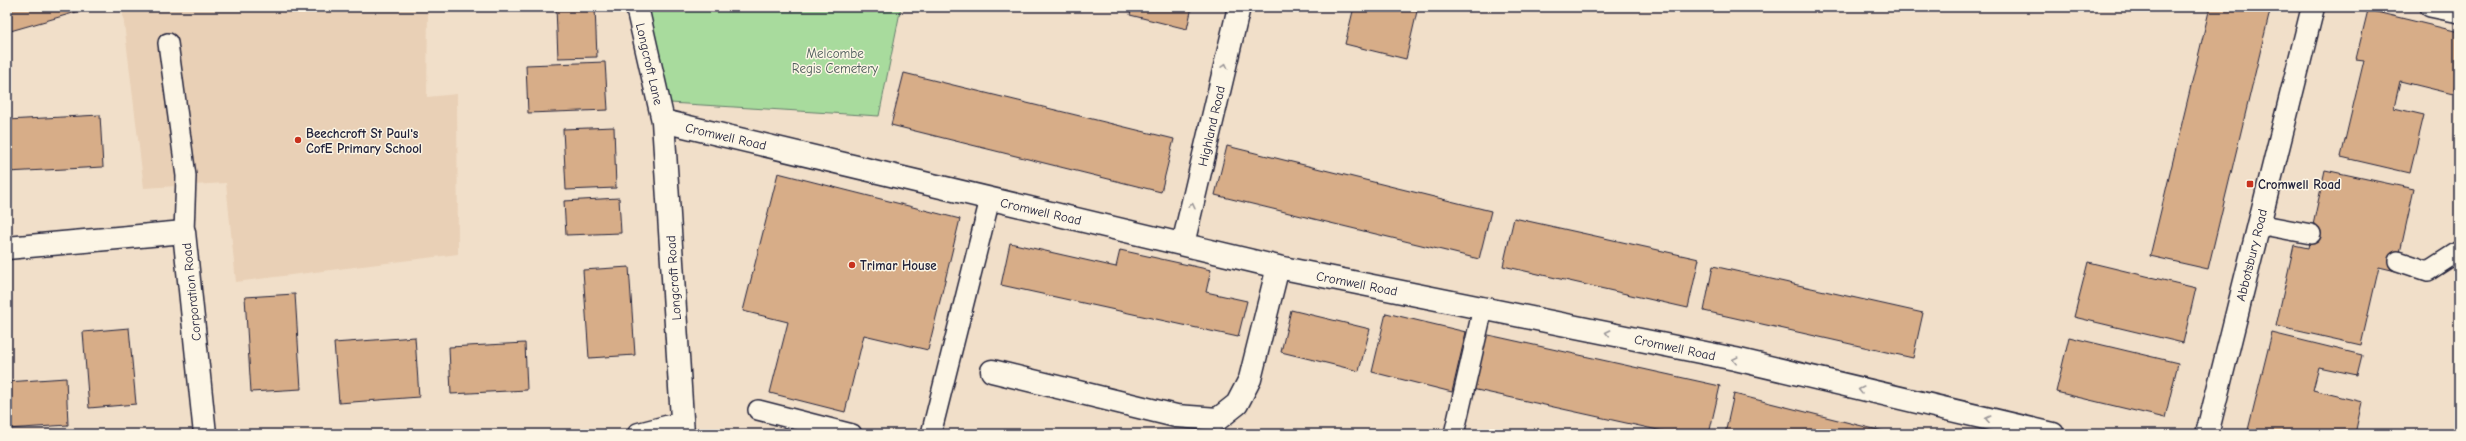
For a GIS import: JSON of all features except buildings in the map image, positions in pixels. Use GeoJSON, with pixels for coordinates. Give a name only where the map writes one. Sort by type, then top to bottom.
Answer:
{"type":"FeatureCollection","features":[{"type":"Feature","properties":{"kind":"street","name":"Longcroft Lane"},"geometry":{"type":"LineString","coordinates":[[636,7],[663,121]]}},
{"type":"Feature","properties":{"kind":"street","name":"Highland Road"},"geometry":{"type":"LineString","coordinates":[[1183,244],[1239,7]]}},
{"type":"Feature","properties":{"kind":"street","name":"Abbotsbury Road"},"geometry":{"type":"LineString","coordinates":[[2207,434],[2313,7]]}},
{"type":"Feature","properties":{"kind":"street","name":"Cromwell Road"},"geometry":{"type":"LineString","coordinates":[[663,121],[1278,267],[1735,359],[2053,434]]}},
{"type":"Feature","properties":{"kind":"street","name":"Longcroft Road"},"geometry":{"type":"LineString","coordinates":[[663,121],[682,428]]}},
{"type":"Feature","properties":{"kind":"street","name":"Corporation Road"},"geometry":{"type":"LineString","coordinates":[[7,248],[184,232],[206,434]]}},
{"type":"Feature","properties":{"kind":"street"},"geometry":{"type":"LineString","coordinates":[[992,371],[1216,426],[1237,404],[1250,379],[1278,267]]}},
{"type":"Feature","properties":{"kind":"street"},"geometry":{"type":"LineString","coordinates":[[639,434],[682,428]]}},
{"type":"Feature","properties":{"kind":"lane"},"geometry":{"type":"LineString","coordinates":[[2430,7],[2459,13]]}},
{"type":"Feature","properties":{"kind":"lane"},"geometry":{"type":"LineString","coordinates":[[168,43],[186,176],[184,232]]}},
{"type":"Feature","properties":{"kind":"lane"},"geometry":{"type":"LineString","coordinates":[[931,434],[990,199]]}},
{"type":"Feature","properties":{"kind":"lane"},"geometry":{"type":"LineString","coordinates":[[2258,224],[2311,234]]}},
{"type":"Feature","properties":{"kind":"lane"},"geometry":{"type":"LineString","coordinates":[[2398,261],[2428,271],[2459,251]]}},
{"type":"Feature","properties":{"kind":"lane"},"geometry":{"type":"LineString","coordinates":[[1454,434],[1483,308]]}},
{"type":"Feature","properties":{"kind":"lane"},"geometry":{"type":"LineString","coordinates":[[758,410],[852,434]]}},
{"type":"Feature","properties":{"kind":"shaded area","name":"Beechcroft St Paul's CofE Primary School"},"geometry":{"type":"Polygon","coordinates":[[[122,7],[428,7],[427,97],[457,94],[458,254],[236,282],[226,183],[144,188],[122,7]]]}},
{"type":"Feature","properties":{"kind":"green space","name":"Melcombe Regis Cemetery"},"geometry":{"type":"Polygon","coordinates":[[[647,7],[901,7],[879,116],[670,103],[647,7]]]}},
{"type":"Feature","properties":{"kind":"place","name":"Beechcroft St Paul's CofE Primary School"},"geometry":{"type":"Point","coordinates":[298,140]}},
{"type":"Feature","properties":{"kind":"place","name":"Cromwell Road"},"geometry":{"type":"Point","coordinates":[2250,184]}},
{"type":"Feature","properties":{"kind":"place","name":"Trimar House"},"geometry":{"type":"Point","coordinates":[852,265]}}]}
